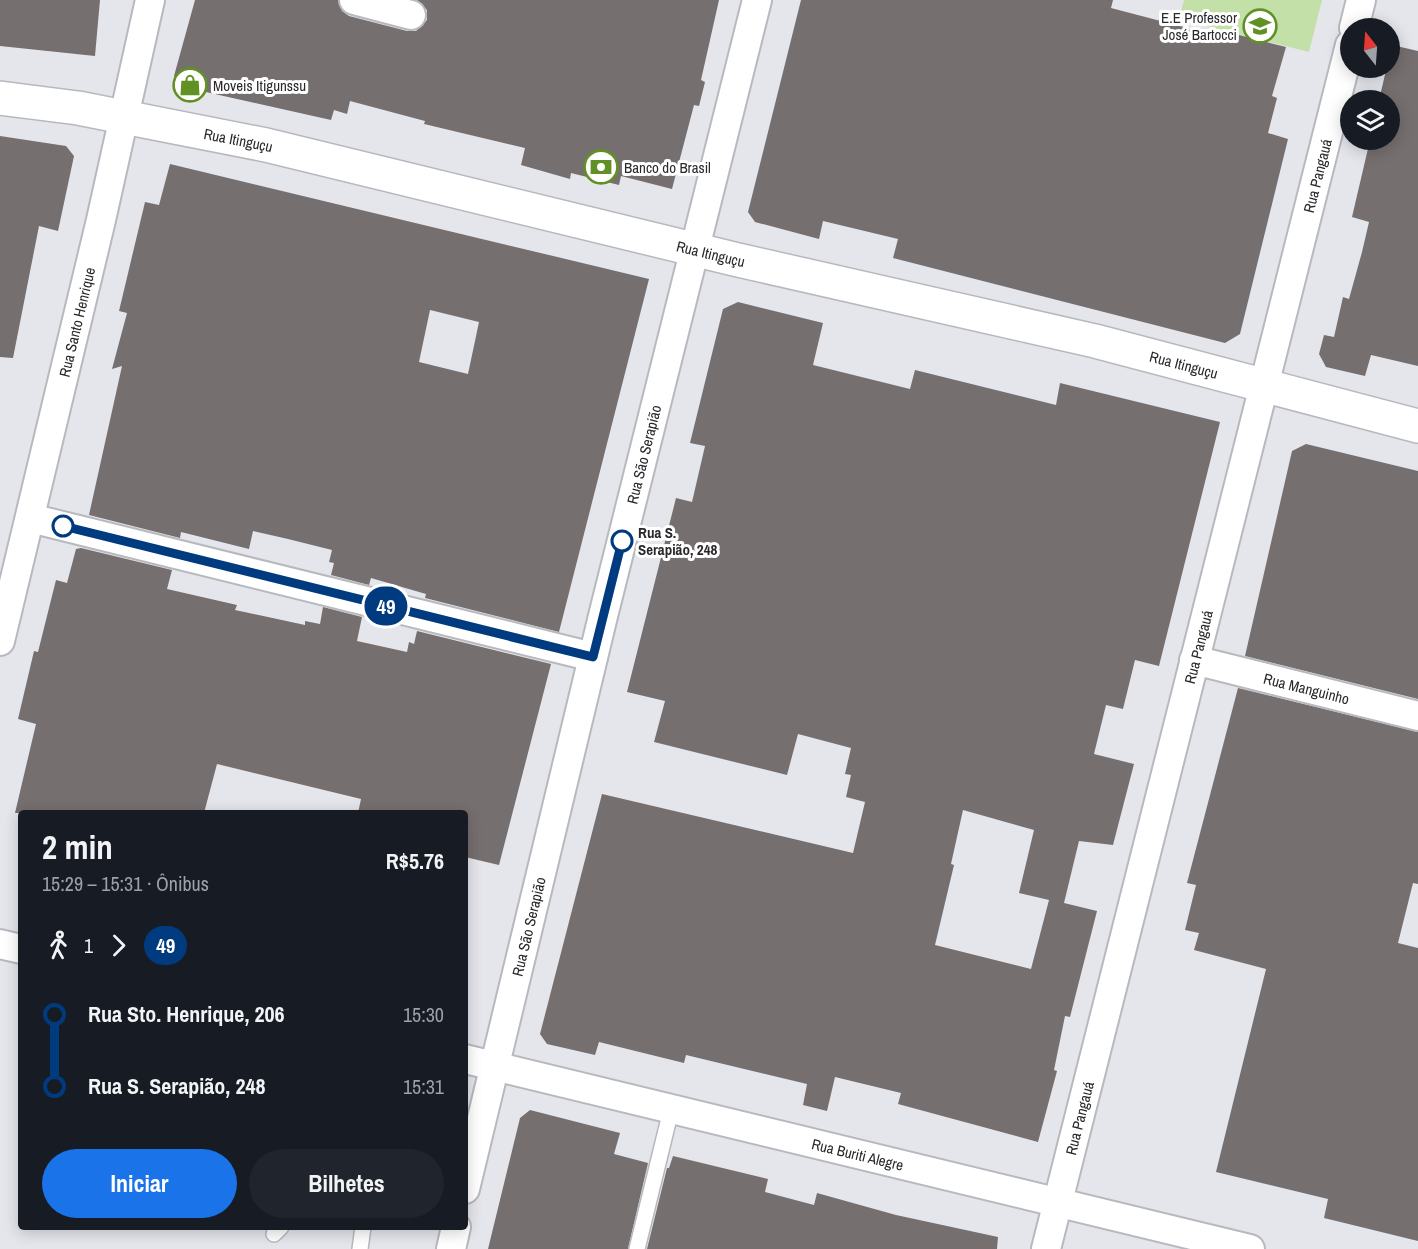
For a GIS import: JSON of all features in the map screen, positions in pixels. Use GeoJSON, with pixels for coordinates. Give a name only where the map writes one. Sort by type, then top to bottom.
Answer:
{"type":"FeatureCollection","features":[{"type":"Feature","properties":{"kind":"main road","name":"Rua Itinguçu"},"geometry":{"type":"LineString","coordinates":[[0,98],[78,108],[266,145],[695,249],[1095,341],[1418,426]]}},
{"type":"Feature","properties":{"kind":"street","name":"Rua Santo Henrique"},"geometry":{"type":"LineString","coordinates":[[0,641],[101,220],[150,0]]}},
{"type":"Feature","properties":{"kind":"street"},"geometry":{"type":"LineString","coordinates":[[354,0],[411,15]]}},
{"type":"Feature","properties":{"kind":"street","name":"Rua São Serapião"},"geometry":{"type":"LineString","coordinates":[[468,1166],[471,1143],[495,1066],[593,657],[757,0]]}},
{"type":"Feature","properties":{"kind":"street"},"geometry":{"type":"LineString","coordinates":[[1356,18],[1361,0]]}},
{"type":"Feature","properties":{"kind":"street","name":"Rua Pangauá"},"geometry":{"type":"LineString","coordinates":[[1046,1249],[1342,78]]}},
{"type":"Feature","properties":{"kind":"street"},"geometry":{"type":"LineString","coordinates":[[30,518],[593,657]]}},
{"type":"Feature","properties":{"kind":"street","name":"Rua Manguinho"},"geometry":{"type":"LineString","coordinates":[[1194,660],[1418,716]]}},
{"type":"Feature","properties":{"kind":"street"},"geometry":{"type":"LineString","coordinates":[[0,944],[18,948]]}},
{"type":"Feature","properties":{"kind":"street","name":"Rua Buriti Alegre"},"geometry":{"type":"LineString","coordinates":[[468,1060],[1250,1249]]}},
{"type":"Feature","properties":{"kind":"street"},"geometry":{"type":"LineString","coordinates":[[451,1249],[455,1230]]}},
{"type":"Feature","properties":{"kind":"lane"},"geometry":{"type":"LineString","coordinates":[[637,1249],[671,1110]]}},
{"type":"Feature","properties":{"kind":"lane"},"geometry":{"type":"LineString","coordinates":[[360,1249],[363,1230]]}},
{"type":"Feature","properties":{"kind":"green space","name":"E.E Professor José Bartocci"},"geometry":{"type":"Polygon","coordinates":[[[1184,0],[1322,0],[1309,52],[1179,19],[1184,0]]]}},
{"type":"Feature","properties":{"kind":"building"},"geometry":{"type":"Polygon","coordinates":[[[0,0],[100,0],[95,56],[0,46],[0,0]]]}},
{"type":"Feature","properties":{"kind":"building"},"geometry":{"type":"Polygon","coordinates":[[[195,0],[338,0],[342,11],[349,16],[407,31],[416,31],[427,20],[427,10],[417,0],[719,0],[701,80],[705,82],[699,106],[694,105],[672,189],[621,176],[619,185],[571,173],[570,179],[521,165],[525,148],[424,124],[425,121],[350,101],[347,114],[334,110],[331,120],[188,88],[174,76],[195,0]]]}},
{"type":"Feature","properties":{"kind":"building"},"geometry":{"type":"Polygon","coordinates":[[[801,0],[1113,0],[1111,8],[1218,36],[1220,30],[1286,47],[1272,96],[1277,98],[1268,133],[1288,139],[1240,334],[1225,343],[893,258],[898,239],[823,221],[819,239],[755,222],[748,212],[801,0]]]}},
{"type":"Feature","properties":{"kind":"building"},"geometry":{"type":"Polygon","coordinates":[[[1400,47],[1418,51],[1418,366],[1371,355],[1365,376],[1326,367],[1319,354],[1324,335],[1334,337],[1343,297],[1349,299],[1362,252],[1369,222],[1352,217],[1368,150],[1400,150],[1400,90],[1381,90],[1384,78],[1400,78],[1400,47]]]}},
{"type":"Feature","properties":{"kind":"building"},"geometry":{"type":"Polygon","coordinates":[[[0,136],[66,146],[74,156],[58,231],[39,226],[13,358],[0,357],[0,136]]]}},
{"type":"Feature","properties":{"kind":"building"},"geometry":{"type":"Polygon","coordinates":[[[170,164],[649,279],[559,632],[425,598],[426,594],[371,578],[369,585],[331,575],[334,563],[329,562],[332,550],[288,539],[253,531],[249,549],[181,532],[180,538],[89,515],[122,366],[112,369],[127,313],[119,311],[145,202],[159,205],[170,164]],[[430,310],[419,362],[468,374],[479,322],[430,310]]]}},
{"type":"Feature","properties":{"kind":"building"},"geometry":{"type":"Polygon","coordinates":[[[738,302],[823,323],[813,365],[910,389],[915,370],[1056,405],[1060,383],[1220,422],[1159,666],[1135,660],[1123,709],[1106,705],[1094,754],[1134,764],[1113,845],[1079,841],[1064,903],[1097,911],[1070,1017],[1065,1016],[1054,1070],[1057,1071],[1038,1142],[898,1104],[901,1093],[835,1077],[827,1111],[803,1105],[807,1084],[686,1055],[684,1063],[599,1042],[595,1055],[547,1044],[540,1034],[602,794],[853,853],[865,802],[846,797],[851,775],[845,774],[851,748],[798,734],[787,775],[654,742],[665,701],[627,692],[676,498],[692,502],[705,446],[690,443],[723,309],[738,302]],[[963,810],[951,864],[954,865],[935,945],[1031,969],[1049,900],[1019,893],[1034,830],[963,810]]]}},
{"type":"Feature","properties":{"kind":"building"},"geometry":{"type":"Polygon","coordinates":[[[1306,444],[1418,471],[1418,699],[1245,656],[1292,451],[1306,444]]]}},
{"type":"Feature","properties":{"kind":"building"},"geometry":{"type":"Polygon","coordinates":[[[81,548],[172,570],[167,589],[237,605],[235,610],[305,625],[305,621],[320,624],[323,607],[362,617],[357,641],[407,652],[409,642],[414,644],[417,631],[551,664],[499,865],[468,858],[468,810],[359,810],[361,799],[217,764],[205,810],[18,810],[18,813],[15,813],[36,724],[18,719],[34,651],[38,652],[56,580],[67,583],[76,549],[81,548]]]}},
{"type":"Feature","properties":{"kind":"building"},"geometry":{"type":"Polygon","coordinates":[[[1238,688],[1418,732],[1418,884],[1413,883],[1398,943],[1418,948],[1418,1241],[1324,1218],[1328,1199],[1216,1172],[1266,969],[1194,950],[1199,933],[1185,930],[1196,885],[1187,883],[1238,688]]]}},
{"type":"Feature","properties":{"kind":"building"},"geometry":{"type":"Polygon","coordinates":[[[530,1110],[620,1133],[614,1154],[648,1163],[628,1249],[488,1249],[520,1118],[530,1110]]]}},
{"type":"Feature","properties":{"kind":"building"},"geometry":{"type":"Polygon","coordinates":[[[673,1156],[768,1179],[765,1192],[814,1205],[817,1193],[896,1215],[998,1237],[997,1249],[647,1249],[667,1168],[673,1156]]]}},
{"type":"Feature","properties":{"kind":"bus line","name":"49"},"geometry":{"type":"LineString","coordinates":[[63,526],[593,657],[622,541]]}},
{"type":"Feature","properties":{"kind":"place","name":"E.E Professor José Bartocci"},"geometry":{"type":"Point","coordinates":[1260,26]}},
{"type":"Feature","properties":{"kind":"place","name":"Moveis Itigunssu"},"geometry":{"type":"Point","coordinates":[190,85]}},
{"type":"Feature","properties":{"kind":"place","name":"Banco do Brasil"},"geometry":{"type":"Point","coordinates":[601,167]}},
{"type":"Feature","properties":{"kind":"place","name":"Rua S. Serapião, 248"},"geometry":{"type":"Point","coordinates":[622,541]}}]}
